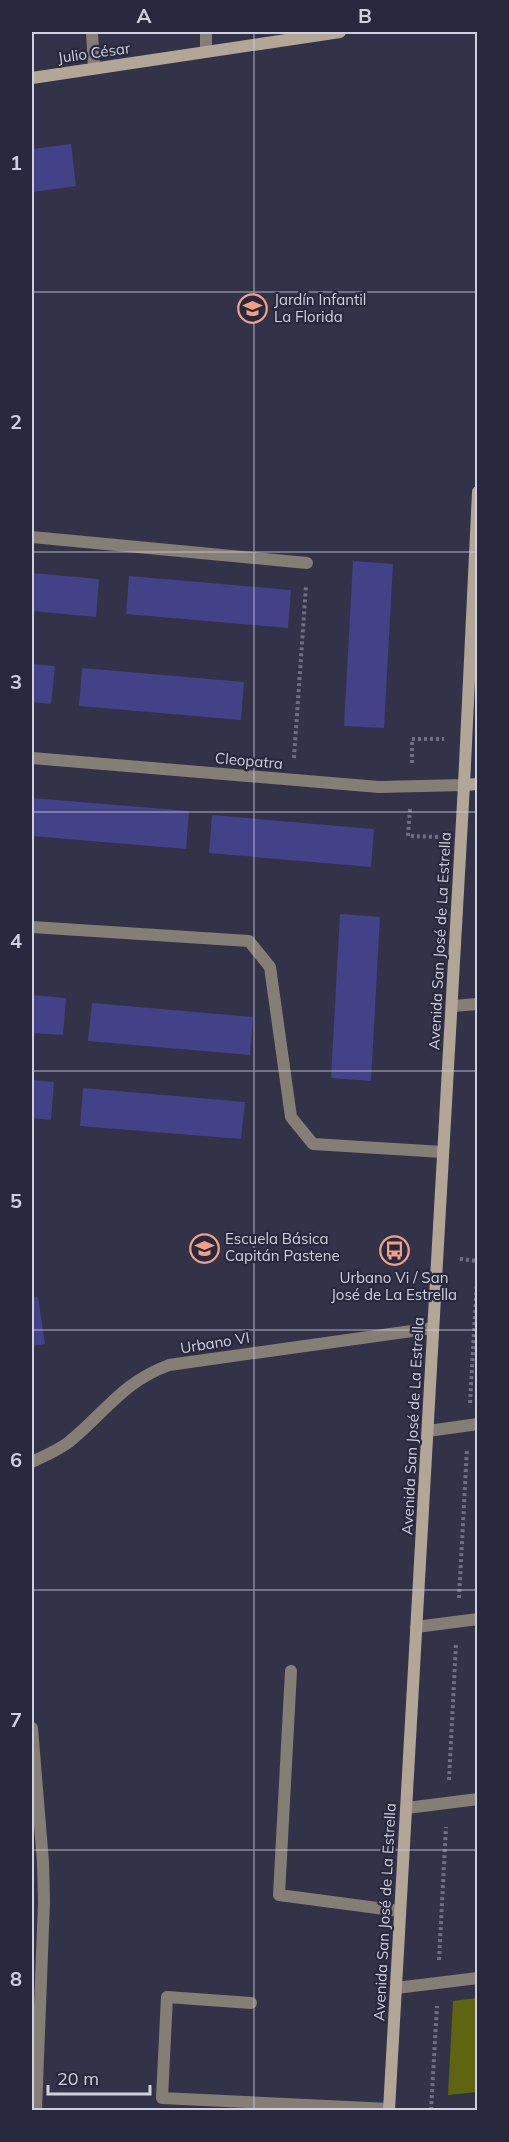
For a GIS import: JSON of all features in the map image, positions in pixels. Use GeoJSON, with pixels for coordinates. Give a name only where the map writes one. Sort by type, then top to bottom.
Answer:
{"type":"FeatureCollection","features":[{"type":"Feature","properties":{"kind":"main road","name":"Julio César"},"geometry":{"type":"LineString","coordinates":[[32,78],[321,33],[340,32]]}},
{"type":"Feature","properties":{"kind":"main road","name":"Avenida San José de La Estrella"},"geometry":{"type":"LineString","coordinates":[[389,2110],[452,1006],[471,784],[477,492]]}},
{"type":"Feature","properties":{"kind":"street"},"geometry":{"type":"LineString","coordinates":[[92,32],[94,68]]}},
{"type":"Feature","properties":{"kind":"street"},"geometry":{"type":"LineString","coordinates":[[206,32],[206,51]]}},
{"type":"Feature","properties":{"kind":"street"},"geometry":{"type":"LineString","coordinates":[[32,537],[307,563]]}},
{"type":"Feature","properties":{"kind":"street","name":"Cleopatra"},"geometry":{"type":"LineString","coordinates":[[32,758],[379,787],[471,784]]}},
{"type":"Feature","properties":{"kind":"street"},"geometry":{"type":"LineString","coordinates":[[32,927],[249,941],[270,967],[291,1117],[313,1144],[443,1152]]}},
{"type":"Feature","properties":{"kind":"street"},"geometry":{"type":"LineString","coordinates":[[452,1006],[477,1004]]}},
{"type":"Feature","properties":{"kind":"street","name":"Urbano VI"},"geometry":{"type":"LineString","coordinates":[[32,1462],[69,1442],[123,1390],[137,1380],[169,1365],[433,1328]]}},
{"type":"Feature","properties":{"kind":"street"},"geometry":{"type":"LineString","coordinates":[[428,1431],[473,1425]]}},
{"type":"Feature","properties":{"kind":"street"},"geometry":{"type":"LineString","coordinates":[[416,1627],[477,1619]]}},
{"type":"Feature","properties":{"kind":"street"},"geometry":{"type":"LineString","coordinates":[[291,1671],[279,1895],[400,1911]]}},
{"type":"Feature","properties":{"kind":"street"},"geometry":{"type":"LineString","coordinates":[[32,1728],[36,1831],[44,1902],[36,2005],[36,2110]]}},
{"type":"Feature","properties":{"kind":"street"},"geometry":{"type":"LineString","coordinates":[[406,1808],[477,1799]]}},
{"type":"Feature","properties":{"kind":"street"},"geometry":{"type":"LineString","coordinates":[[396,1988],[477,1978]]}},
{"type":"Feature","properties":{"kind":"street"},"geometry":{"type":"LineString","coordinates":[[251,2003],[167,1997],[162,2098],[389,2110]]}},
{"type":"Feature","properties":{"kind":"path"},"geometry":{"type":"LineString","coordinates":[[292,780],[307,563]]}},
{"type":"Feature","properties":{"kind":"path"},"geometry":{"type":"LineString","coordinates":[[430,2110],[458,1622],[473,1425],[477,1263]]}},
{"type":"Feature","properties":{"kind":"shaded area"},"geometry":{"type":"Polygon","coordinates":[[[477,1998],[477,2092],[448,2095],[453,2001],[477,1998]]]}},
{"type":"Feature","properties":{"kind":"building"},"geometry":{"type":"Polygon","coordinates":[[[71,144],[76,186],[32,192],[32,149],[71,144]]]}},
{"type":"Feature","properties":{"kind":"building"},"geometry":{"type":"Polygon","coordinates":[[[353,561],[393,564],[384,728],[344,726],[353,561]]]}},
{"type":"Feature","properties":{"kind":"building"},"geometry":{"type":"Polygon","coordinates":[[[32,573],[99,579],[96,617],[32,611],[32,573]]]}},
{"type":"Feature","properties":{"kind":"building"},"geometry":{"type":"Polygon","coordinates":[[[129,576],[291,590],[288,628],[126,614],[129,576]]]}},
{"type":"Feature","properties":{"kind":"building"},"geometry":{"type":"Polygon","coordinates":[[[32,664],[55,666],[51,704],[32,702],[32,664]]]}},
{"type":"Feature","properties":{"kind":"building"},"geometry":{"type":"Polygon","coordinates":[[[82,668],[244,682],[241,720],[79,706],[82,668]]]}},
{"type":"Feature","properties":{"kind":"building"},"geometry":{"type":"Polygon","coordinates":[[[32,798],[189,811],[186,849],[32,836],[32,798]]]}},
{"type":"Feature","properties":{"kind":"building"},"geometry":{"type":"Polygon","coordinates":[[[212,815],[374,829],[371,867],[209,853],[212,815]]]}},
{"type":"Feature","properties":{"kind":"building"},"geometry":{"type":"Polygon","coordinates":[[[340,914],[380,917],[371,1081],[331,1078],[340,914]]]}},
{"type":"Feature","properties":{"kind":"building"},"geometry":{"type":"Polygon","coordinates":[[[32,995],[66,998],[63,1035],[32,1033],[32,995]]]}},
{"type":"Feature","properties":{"kind":"building"},"geometry":{"type":"Polygon","coordinates":[[[92,1003],[253,1017],[250,1055],[88,1041],[92,1003]]]}},
{"type":"Feature","properties":{"kind":"building"},"geometry":{"type":"Polygon","coordinates":[[[32,1080],[54,1082],[51,1120],[32,1118],[32,1080]]]}},
{"type":"Feature","properties":{"kind":"building"},"geometry":{"type":"Polygon","coordinates":[[[83,1088],[245,1102],[241,1139],[80,1126],[83,1088]]]}},
{"type":"Feature","properties":{"kind":"building"},"geometry":{"type":"Polygon","coordinates":[[[38,1297],[45,1344],[32,1346],[32,1298],[38,1297]]]}},
{"type":"Feature","properties":{"kind":"place","name":"Jardín Infantil La Florida"},"geometry":{"type":"Point","coordinates":[253,309]}},
{"type":"Feature","properties":{"kind":"place","name":"Escuela Básica Capitán Pastene"},"geometry":{"type":"Point","coordinates":[204,1248]}},
{"type":"Feature","properties":{"kind":"place","name":"Urbano Vi / San José de La Estrella"},"geometry":{"type":"Point","coordinates":[394,1251]}}]}
